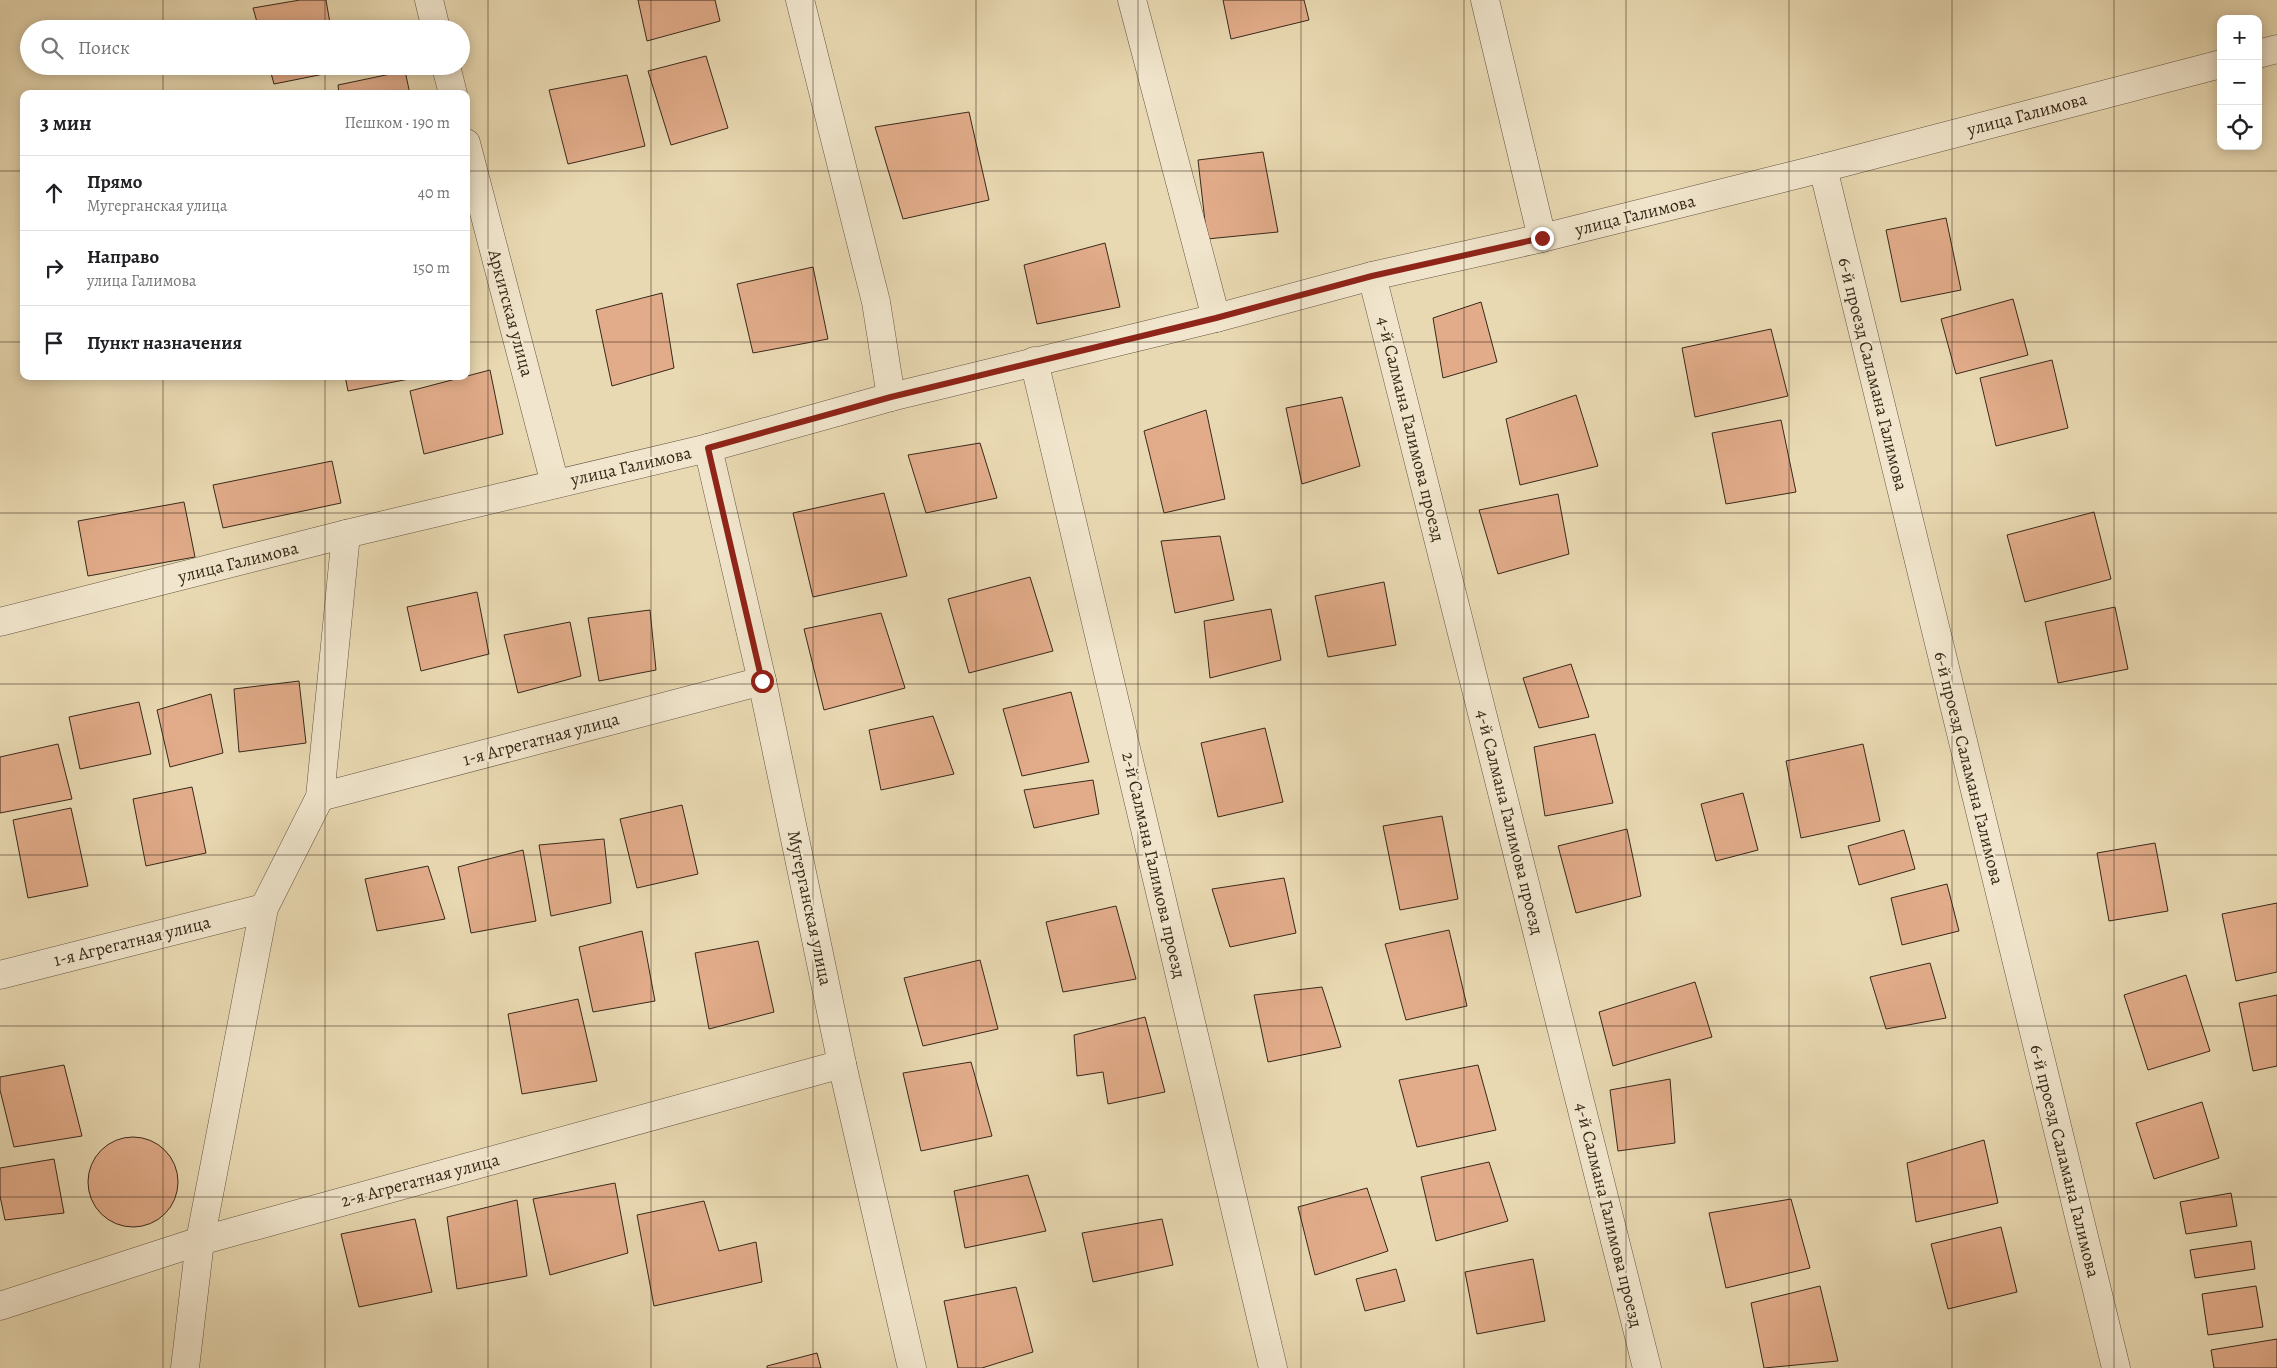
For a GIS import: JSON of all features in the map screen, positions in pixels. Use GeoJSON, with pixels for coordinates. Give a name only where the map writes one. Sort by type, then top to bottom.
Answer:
{"type":"FeatureCollection","features":[{"type":"Feature","properties":{"kind":"street"},"geometry":{"type":"LineString","coordinates":[[429,0],[434,20]]}},
{"type":"Feature","properties":{"kind":"street"},"geometry":{"type":"LineString","coordinates":[[800,0],[876,302],[891,397]]}},
{"type":"Feature","properties":{"kind":"street"},"geometry":{"type":"LineString","coordinates":[[1132,0],[1216,318]]}},
{"type":"Feature","properties":{"kind":"street"},"geometry":{"type":"LineString","coordinates":[[1486,0],[1542,238]]}},
{"type":"Feature","properties":{"kind":"street"},"geometry":{"type":"LineString","coordinates":[[2262,53],[2277,49]]}},
{"type":"Feature","properties":{"kind":"street","name":"улица Галимова"},"geometry":{"type":"LineString","coordinates":[[0,622],[346,534],[708,448],[891,397],[1216,318],[1372,276],[1542,238],[1823,168],[2217,65]]}},
{"type":"Feature","properties":{"kind":"street"},"geometry":{"type":"LineString","coordinates":[[448,75],[452,90]]}},
{"type":"Feature","properties":{"kind":"street","name":"Аркитская улица"},"geometry":{"type":"LineString","coordinates":[[470,158],[555,484]]}},
{"type":"Feature","properties":{"kind":"street","name":"6-й проезд Саламана Галимова"},"geometry":{"type":"LineString","coordinates":[[1823,168],[2116,1368]]}},
{"type":"Feature","properties":{"kind":"street","name":"4-й Салмана Галимова проезд"},"geometry":{"type":"LineString","coordinates":[[1372,276],[1647,1368]]}},
{"type":"Feature","properties":{"kind":"street","name":"2-й Салмана Галимова проезд"},"geometry":{"type":"LineString","coordinates":[[1034,361],[1273,1368]]}},
{"type":"Feature","properties":{"kind":"street","name":"Мугерганская улица"},"geometry":{"type":"LineString","coordinates":[[708,448],[762,681],[842,1064],[912,1368]]}},
{"type":"Feature","properties":{"kind":"street"},"geometry":{"type":"LineString","coordinates":[[185,1368],[200,1240],[264,908],[320,797],[346,534]]}},
{"type":"Feature","properties":{"kind":"street","name":"1-я Агрегатная улица"},"geometry":{"type":"LineString","coordinates":[[320,797],[762,681]]}},
{"type":"Feature","properties":{"kind":"street","name":"1-я Агрегатная улица"},"geometry":{"type":"LineString","coordinates":[[0,975],[264,908]]}},
{"type":"Feature","properties":{"kind":"street","name":"2-я Агрегатная улица"},"geometry":{"type":"LineString","coordinates":[[0,1306],[200,1240],[842,1064]]}},
{"type":"Feature","properties":{"kind":"building"},"geometry":{"type":"Polygon","coordinates":[[[300,0],[326,0],[329,20],[256,20],[253,8],[300,0]]]}},
{"type":"Feature","properties":{"kind":"building"},"geometry":{"type":"Polygon","coordinates":[[[638,0],[715,0],[720,21],[647,41],[638,0]]]}},
{"type":"Feature","properties":{"kind":"building"},"geometry":{"type":"Polygon","coordinates":[[[1223,0],[1304,0],[1309,20],[1231,39],[1223,0]]]}},
{"type":"Feature","properties":{"kind":"building"},"geometry":{"type":"Polygon","coordinates":[[[706,56],[728,128],[671,145],[648,71],[706,56]]]}},
{"type":"Feature","properties":{"kind":"building"},"geometry":{"type":"Polygon","coordinates":[[[272,75],[319,75],[274,84],[272,75]]]}},
{"type":"Feature","properties":{"kind":"building"},"geometry":{"type":"Polygon","coordinates":[[[386,75],[406,75],[409,90],[339,90],[338,85],[386,75]]]}},
{"type":"Feature","properties":{"kind":"building"},"geometry":{"type":"Polygon","coordinates":[[[627,75],[645,146],[568,164],[549,90],[627,75]]]}},
{"type":"Feature","properties":{"kind":"building"},"geometry":{"type":"Polygon","coordinates":[[[969,112],[989,200],[903,219],[875,127],[969,112]]]}},
{"type":"Feature","properties":{"kind":"building"},"geometry":{"type":"Polygon","coordinates":[[[1263,152],[1278,232],[1207,239],[1198,160],[1263,152]]]}},
{"type":"Feature","properties":{"kind":"building"},"geometry":{"type":"Polygon","coordinates":[[[1946,218],[1961,290],[1901,302],[1886,230],[1946,218]]]}},
{"type":"Feature","properties":{"kind":"building"},"geometry":{"type":"Polygon","coordinates":[[[1105,243],[1120,307],[1037,324],[1024,265],[1105,243]]]}},
{"type":"Feature","properties":{"kind":"building"},"geometry":{"type":"Polygon","coordinates":[[[813,267],[828,339],[753,353],[737,284],[813,267]]]}},
{"type":"Feature","properties":{"kind":"building"},"geometry":{"type":"Polygon","coordinates":[[[662,293],[674,368],[612,386],[596,310],[662,293]]]}},
{"type":"Feature","properties":{"kind":"building"},"geometry":{"type":"Polygon","coordinates":[[[2013,299],[2028,355],[1956,374],[1941,319],[2013,299]]]}},
{"type":"Feature","properties":{"kind":"building"},"geometry":{"type":"Polygon","coordinates":[[[1481,302],[1497,362],[1443,378],[1433,318],[1481,302]]]}},
{"type":"Feature","properties":{"kind":"building"},"geometry":{"type":"Polygon","coordinates":[[[1771,329],[1788,396],[1695,417],[1682,348],[1771,329]]]}},
{"type":"Feature","properties":{"kind":"building"},"geometry":{"type":"Polygon","coordinates":[[[2052,360],[2068,428],[1996,446],[1980,378],[2052,360]]]}},
{"type":"Feature","properties":{"kind":"building"},"geometry":{"type":"Polygon","coordinates":[[[490,370],[503,434],[424,454],[410,391],[452,380],[470,380],[470,375],[490,370]]]}},
{"type":"Feature","properties":{"kind":"building"},"geometry":{"type":"Polygon","coordinates":[[[346,380],[404,380],[348,391],[346,380]]]}},
{"type":"Feature","properties":{"kind":"building"},"geometry":{"type":"Polygon","coordinates":[[[1576,395],[1598,466],[1520,485],[1506,419],[1576,395]]]}},
{"type":"Feature","properties":{"kind":"building"},"geometry":{"type":"Polygon","coordinates":[[[1342,397],[1360,466],[1302,484],[1286,408],[1342,397]]]}},
{"type":"Feature","properties":{"kind":"building"},"geometry":{"type":"Polygon","coordinates":[[[1206,410],[1225,499],[1164,513],[1144,431],[1206,410]]]}},
{"type":"Feature","properties":{"kind":"building"},"geometry":{"type":"Polygon","coordinates":[[[1781,420],[1796,492],[1726,504],[1712,433],[1781,420]]]}},
{"type":"Feature","properties":{"kind":"building"},"geometry":{"type":"Polygon","coordinates":[[[980,443],[997,498],[926,513],[908,455],[980,443]]]}},
{"type":"Feature","properties":{"kind":"building"},"geometry":{"type":"Polygon","coordinates":[[[332,461],[341,503],[223,528],[213,485],[332,461]]]}},
{"type":"Feature","properties":{"kind":"building"},"geometry":{"type":"Polygon","coordinates":[[[884,493],[907,576],[813,597],[793,513],[884,493]]]}},
{"type":"Feature","properties":{"kind":"building"},"geometry":{"type":"Polygon","coordinates":[[[1558,494],[1569,554],[1498,574],[1479,510],[1558,494]]]}},
{"type":"Feature","properties":{"kind":"building"},"geometry":{"type":"Polygon","coordinates":[[[184,502],[195,557],[88,576],[78,521],[184,502]]]}},
{"type":"Feature","properties":{"kind":"building"},"geometry":{"type":"Polygon","coordinates":[[[2094,512],[2111,579],[2025,602],[2007,535],[2094,512]]]}},
{"type":"Feature","properties":{"kind":"building"},"geometry":{"type":"Polygon","coordinates":[[[1220,536],[1234,600],[1175,613],[1161,541],[1220,536]]]}},
{"type":"Feature","properties":{"kind":"building"},"geometry":{"type":"Polygon","coordinates":[[[1030,577],[1053,651],[969,673],[948,599],[1030,577]]]}},
{"type":"Feature","properties":{"kind":"building"},"geometry":{"type":"Polygon","coordinates":[[[1384,582],[1396,645],[1328,657],[1315,596],[1384,582]]]}},
{"type":"Feature","properties":{"kind":"building"},"geometry":{"type":"Polygon","coordinates":[[[477,592],[489,654],[421,671],[407,607],[477,592]]]}},
{"type":"Feature","properties":{"kind":"building"},"geometry":{"type":"Polygon","coordinates":[[[2115,607],[2128,669],[2058,683],[2045,622],[2115,607]]]}},
{"type":"Feature","properties":{"kind":"building"},"geometry":{"type":"Polygon","coordinates":[[[1271,609],[1281,660],[1210,678],[1204,621],[1271,609]]]}},
{"type":"Feature","properties":{"kind":"building"},"geometry":{"type":"Polygon","coordinates":[[[650,610],[656,670],[599,681],[588,618],[650,610]]]}},
{"type":"Feature","properties":{"kind":"building"},"geometry":{"type":"Polygon","coordinates":[[[881,613],[905,688],[824,710],[804,629],[881,613]]]}},
{"type":"Feature","properties":{"kind":"building"},"geometry":{"type":"Polygon","coordinates":[[[570,622],[581,676],[518,693],[504,635],[570,622]]]}},
{"type":"Feature","properties":{"kind":"building"},"geometry":{"type":"Polygon","coordinates":[[[1571,664],[1589,717],[1539,728],[1523,678],[1571,664]]]}},
{"type":"Feature","properties":{"kind":"building"},"geometry":{"type":"Polygon","coordinates":[[[299,681],[306,743],[239,752],[234,689],[299,681]]]}},
{"type":"Feature","properties":{"kind":"building"},"geometry":{"type":"Polygon","coordinates":[[[1071,692],[1089,762],[1022,776],[1003,709],[1071,692]]]}},
{"type":"Feature","properties":{"kind":"building"},"geometry":{"type":"Polygon","coordinates":[[[211,694],[223,753],[170,767],[157,710],[211,694]]]}},
{"type":"Feature","properties":{"kind":"building"},"geometry":{"type":"Polygon","coordinates":[[[139,702],[151,754],[80,769],[69,717],[139,702]]]}},
{"type":"Feature","properties":{"kind":"building"},"geometry":{"type":"Polygon","coordinates":[[[933,716],[954,774],[881,790],[869,730],[933,716]]]}},
{"type":"Feature","properties":{"kind":"building"},"geometry":{"type":"Polygon","coordinates":[[[1265,728],[1283,802],[1218,817],[1201,743],[1265,728]]]}},
{"type":"Feature","properties":{"kind":"building"},"geometry":{"type":"Polygon","coordinates":[[[1595,734],[1613,803],[1545,816],[1534,747],[1595,734]]]}},
{"type":"Feature","properties":{"kind":"building"},"geometry":{"type":"Polygon","coordinates":[[[58,744],[72,799],[0,813],[0,757],[58,744]]]}},
{"type":"Feature","properties":{"kind":"building"},"geometry":{"type":"Polygon","coordinates":[[[1863,744],[1880,821],[1801,838],[1786,761],[1863,744]]]}},
{"type":"Feature","properties":{"kind":"building"},"geometry":{"type":"Polygon","coordinates":[[[1093,780],[1099,814],[1034,828],[1024,790],[1093,780]]]}},
{"type":"Feature","properties":{"kind":"building"},"geometry":{"type":"Polygon","coordinates":[[[192,787],[206,853],[146,866],[133,799],[192,787]]]}},
{"type":"Feature","properties":{"kind":"building"},"geometry":{"type":"Polygon","coordinates":[[[1743,793],[1758,850],[1716,861],[1701,804],[1743,793]]]}},
{"type":"Feature","properties":{"kind":"building"},"geometry":{"type":"Polygon","coordinates":[[[682,805],[698,874],[637,888],[620,819],[682,805]]]}},
{"type":"Feature","properties":{"kind":"building"},"geometry":{"type":"Polygon","coordinates":[[[71,808],[88,886],[28,898],[13,820],[71,808]]]}},
{"type":"Feature","properties":{"kind":"building"},"geometry":{"type":"Polygon","coordinates":[[[1442,816],[1458,899],[1400,910],[1383,826],[1442,816]]]}},
{"type":"Feature","properties":{"kind":"building"},"geometry":{"type":"Polygon","coordinates":[[[1627,829],[1641,896],[1576,913],[1558,846],[1627,829]]]}},
{"type":"Feature","properties":{"kind":"building"},"geometry":{"type":"Polygon","coordinates":[[[1904,830],[1915,869],[1859,885],[1848,846],[1904,830]]]}},
{"type":"Feature","properties":{"kind":"building"},"geometry":{"type":"Polygon","coordinates":[[[604,839],[611,903],[551,916],[539,845],[604,839]]]}},
{"type":"Feature","properties":{"kind":"building"},"geometry":{"type":"Polygon","coordinates":[[[2155,843],[2168,911],[2109,921],[2097,853],[2155,843]]]}},
{"type":"Feature","properties":{"kind":"building"},"geometry":{"type":"Polygon","coordinates":[[[523,850],[536,921],[471,933],[458,867],[523,850]]]}},
{"type":"Feature","properties":{"kind":"building"},"geometry":{"type":"Polygon","coordinates":[[[428,866],[445,919],[377,931],[365,879],[428,866]]]}},
{"type":"Feature","properties":{"kind":"building"},"geometry":{"type":"Polygon","coordinates":[[[1284,878],[1296,933],[1230,947],[1212,889],[1284,878]]]}},
{"type":"Feature","properties":{"kind":"building"},"geometry":{"type":"Polygon","coordinates":[[[1947,884],[1959,931],[1902,945],[1891,898],[1947,884]]]}},
{"type":"Feature","properties":{"kind":"building"},"geometry":{"type":"Polygon","coordinates":[[[2277,903],[2277,972],[2236,981],[2222,914],[2277,903]]]}},
{"type":"Feature","properties":{"kind":"building"},"geometry":{"type":"Polygon","coordinates":[[[1116,906],[1136,979],[1063,992],[1046,922],[1116,906]]]}},
{"type":"Feature","properties":{"kind":"building"},"geometry":{"type":"Polygon","coordinates":[[[1449,930],[1467,1006],[1406,1020],[1385,944],[1449,930]]]}},
{"type":"Feature","properties":{"kind":"building"},"geometry":{"type":"Polygon","coordinates":[[[642,931],[655,1001],[593,1012],[579,947],[642,931]]]}},
{"type":"Feature","properties":{"kind":"building"},"geometry":{"type":"Polygon","coordinates":[[[758,941],[774,1012],[709,1029],[695,953],[758,941]]]}},
{"type":"Feature","properties":{"kind":"building"},"geometry":{"type":"Polygon","coordinates":[[[980,960],[998,1029],[923,1046],[904,978],[980,960]]]}},
{"type":"Feature","properties":{"kind":"building"},"geometry":{"type":"Polygon","coordinates":[[[1930,963],[1946,1018],[1886,1029],[1870,977],[1930,963]]]}},
{"type":"Feature","properties":{"kind":"building"},"geometry":{"type":"Polygon","coordinates":[[[2186,975],[2210,1051],[2148,1070],[2124,995],[2186,975]]]}},
{"type":"Feature","properties":{"kind":"building"},"geometry":{"type":"Polygon","coordinates":[[[1695,982],[1712,1037],[1613,1066],[1599,1012],[1695,982]]]}},
{"type":"Feature","properties":{"kind":"building"},"geometry":{"type":"Polygon","coordinates":[[[1322,987],[1341,1047],[1268,1062],[1254,995],[1322,987]]]}},
{"type":"Feature","properties":{"kind":"building"},"geometry":{"type":"Polygon","coordinates":[[[2277,995],[2277,1066],[2253,1071],[2239,1003],[2277,995]]]}},
{"type":"Feature","properties":{"kind":"building"},"geometry":{"type":"Polygon","coordinates":[[[578,999],[597,1081],[522,1094],[508,1014],[578,999]]]}},
{"type":"Feature","properties":{"kind":"building"},"geometry":{"type":"Polygon","coordinates":[[[1145,1017],[1165,1092],[1108,1104],[1103,1072],[1077,1076],[1074,1035],[1145,1017]]]}},
{"type":"Feature","properties":{"kind":"building"},"geometry":{"type":"Polygon","coordinates":[[[971,1062],[992,1136],[921,1151],[903,1073],[971,1062]]]}},
{"type":"Feature","properties":{"kind":"building"},"geometry":{"type":"Polygon","coordinates":[[[64,1065],[82,1136],[14,1147],[0,1090],[0,1077],[64,1065]]]}},
{"type":"Feature","properties":{"kind":"building"},"geometry":{"type":"Polygon","coordinates":[[[1478,1065],[1496,1130],[1417,1147],[1399,1080],[1478,1065]]]}},
{"type":"Feature","properties":{"kind":"building"},"geometry":{"type":"Polygon","coordinates":[[[1670,1079],[1675,1143],[1618,1151],[1610,1090],[1670,1079]]]}},
{"type":"Feature","properties":{"kind":"building"},"geometry":{"type":"Polygon","coordinates":[[[2202,1102],[2219,1158],[2154,1179],[2136,1123],[2202,1102]]]}},
{"type":"Feature","properties":{"kind":"building"},"geometry":{"type":"Polygon","coordinates":[[[133,1137],[150,1141],[165,1150],[174,1165],[178,1182],[174,1199],[165,1214],[150,1223],[133,1227],[116,1223],[101,1214],[92,1199],[88,1182],[92,1165],[101,1150],[116,1141],[133,1137]]]}},
{"type":"Feature","properties":{"kind":"building"},"geometry":{"type":"Polygon","coordinates":[[[1984,1140],[1998,1203],[1916,1222],[1907,1163],[1984,1140]]]}},
{"type":"Feature","properties":{"kind":"building"},"geometry":{"type":"Polygon","coordinates":[[[54,1159],[64,1213],[5,1220],[0,1196],[0,1168],[54,1159]]]}},
{"type":"Feature","properties":{"kind":"building"},"geometry":{"type":"Polygon","coordinates":[[[1489,1162],[1508,1221],[1436,1241],[1421,1177],[1489,1162]]]}},
{"type":"Feature","properties":{"kind":"building"},"geometry":{"type":"Polygon","coordinates":[[[1028,1175],[1046,1231],[965,1248],[954,1191],[1028,1175]]]}},
{"type":"Feature","properties":{"kind":"building"},"geometry":{"type":"Polygon","coordinates":[[[615,1183],[628,1253],[550,1275],[533,1199],[615,1183]]]}},
{"type":"Feature","properties":{"kind":"building"},"geometry":{"type":"Polygon","coordinates":[[[1367,1188],[1388,1251],[1315,1275],[1298,1207],[1367,1188]]]}},
{"type":"Feature","properties":{"kind":"building"},"geometry":{"type":"Polygon","coordinates":[[[2231,1193],[2237,1226],[2186,1234],[2180,1202],[2231,1193]]]}},
{"type":"Feature","properties":{"kind":"building"},"geometry":{"type":"Polygon","coordinates":[[[1791,1199],[1810,1268],[1726,1288],[1709,1213],[1791,1199]]]}},
{"type":"Feature","properties":{"kind":"building"},"geometry":{"type":"Polygon","coordinates":[[[517,1200],[527,1276],[457,1289],[447,1217],[517,1200]]]}},
{"type":"Feature","properties":{"kind":"building"},"geometry":{"type":"Polygon","coordinates":[[[704,1201],[719,1251],[756,1242],[762,1282],[654,1306],[637,1215],[704,1201]]]}},
{"type":"Feature","properties":{"kind":"building"},"geometry":{"type":"Polygon","coordinates":[[[415,1219],[432,1292],[359,1307],[341,1234],[415,1219]]]}},
{"type":"Feature","properties":{"kind":"building"},"geometry":{"type":"Polygon","coordinates":[[[1162,1219],[1173,1265],[1093,1282],[1082,1233],[1162,1219]]]}},
{"type":"Feature","properties":{"kind":"building"},"geometry":{"type":"Polygon","coordinates":[[[2001,1227],[2017,1292],[1948,1309],[1931,1244],[2001,1227]]]}},
{"type":"Feature","properties":{"kind":"building"},"geometry":{"type":"Polygon","coordinates":[[[2251,1241],[2255,1269],[2195,1278],[2190,1250],[2251,1241]]]}},
{"type":"Feature","properties":{"kind":"building"},"geometry":{"type":"Polygon","coordinates":[[[1533,1259],[1545,1321],[1477,1334],[1465,1272],[1533,1259]]]}},
{"type":"Feature","properties":{"kind":"building"},"geometry":{"type":"Polygon","coordinates":[[[1396,1269],[1405,1301],[1365,1311],[1356,1279],[1396,1269]]]}},
{"type":"Feature","properties":{"kind":"building"},"geometry":{"type":"Polygon","coordinates":[[[1820,1286],[1838,1361],[1764,1368],[1751,1303],[1820,1286]]]}},
{"type":"Feature","properties":{"kind":"building"},"geometry":{"type":"Polygon","coordinates":[[[2256,1286],[2263,1327],[2208,1335],[2202,1294],[2256,1286]]]}},
{"type":"Feature","properties":{"kind":"building"},"geometry":{"type":"Polygon","coordinates":[[[1016,1287],[1033,1352],[982,1368],[958,1368],[944,1301],[1016,1287]]]}},
{"type":"Feature","properties":{"kind":"building"},"geometry":{"type":"Polygon","coordinates":[[[2277,1339],[2277,1368],[2214,1368],[2211,1350],[2277,1339]]]}},
{"type":"Feature","properties":{"kind":"building"},"geometry":{"type":"Polygon","coordinates":[[[817,1353],[821,1368],[767,1368],[767,1366],[817,1353]]]}},
{"type":"Feature","properties":{"kind":"route"},"geometry":{"type":"LineString","coordinates":[[762,681],[708,448],[891,397],[1216,318],[1372,276],[1542,238]]}}]}
